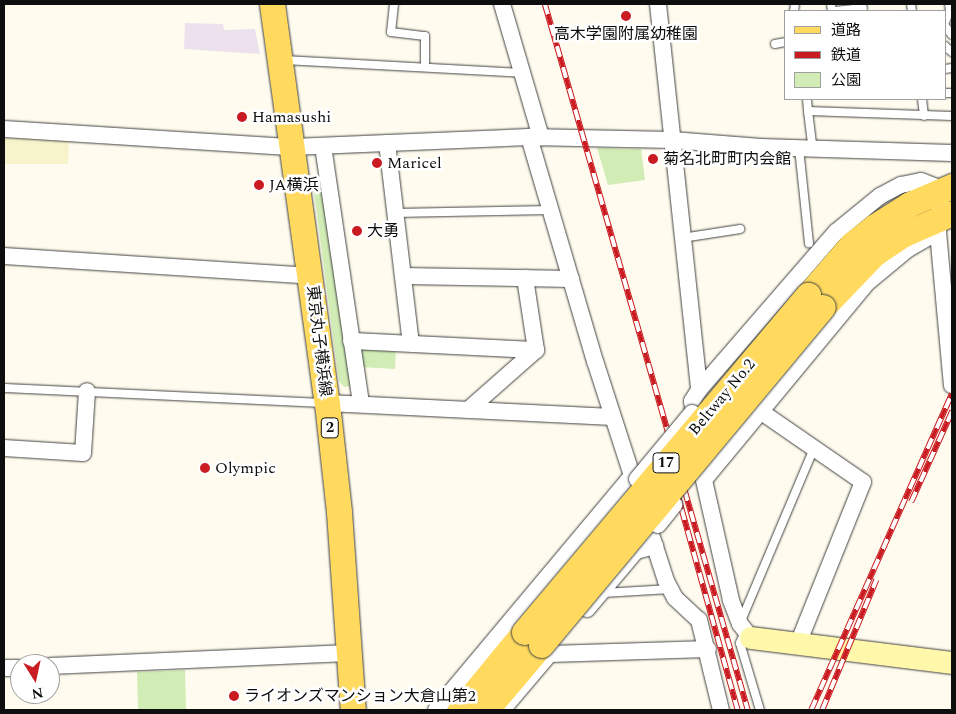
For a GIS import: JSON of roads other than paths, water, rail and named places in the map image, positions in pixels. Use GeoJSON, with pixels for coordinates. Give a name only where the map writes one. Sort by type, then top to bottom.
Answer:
{"type":"FeatureCollection","features":[{"type":"Feature","properties":{"kind":"main road","name":"東京丸子横浜線"},"geometry":{"type":"LineString","coordinates":[[272,4],[327,403],[353,710]]}},
{"type":"Feature","properties":{"kind":"main road","name":"Beltway No.2"},"geometry":{"type":"LineString","coordinates":[[486,710],[815,301],[863,235],[892,214],[947,187]]}},
{"type":"Feature","properties":{"kind":"main road","name":"Beltway No.2"},"geometry":{"type":"LineString","coordinates":[[815,301],[874,254],[943,220]]}},
{"type":"Feature","properties":{"kind":"main road","name":"Beltway No.2"},"geometry":{"type":"LineString","coordinates":[[460,710],[538,644]]}},
{"type":"Feature","properties":{"kind":"street"},"geometry":{"type":"LineString","coordinates":[[502,4],[522,73],[550,210],[613,417],[671,589],[686,610],[699,620],[708,648],[721,710]]}},
{"type":"Feature","properties":{"kind":"street"},"geometry":{"type":"LineString","coordinates":[[658,4],[699,390]]}},
{"type":"Feature","properties":{"kind":"street"},"geometry":{"type":"LineString","coordinates":[[4,129],[292,147],[535,137],[672,140],[806,149],[952,153]]}},
{"type":"Feature","properties":{"kind":"street"},"geometry":{"type":"LineString","coordinates":[[387,143],[411,344]]}},
{"type":"Feature","properties":{"kind":"street"},"geometry":{"type":"LineString","coordinates":[[323,146],[361,404]]}},
{"type":"Feature","properties":{"kind":"street"},"geometry":{"type":"LineString","coordinates":[[952,385],[943,220],[947,187],[921,181],[901,185],[856,214],[818,251],[699,390],[692,401],[704,480],[745,632],[798,644],[952,663]]}},
{"type":"Feature","properties":{"kind":"street"},"geometry":{"type":"LineString","coordinates":[[704,480],[868,282],[943,220]]}},
{"type":"Feature","properties":{"kind":"street"},"geometry":{"type":"LineString","coordinates":[[4,256],[311,276]]}},
{"type":"Feature","properties":{"kind":"street"},"geometry":{"type":"LineString","coordinates":[[403,276],[570,278]]}},
{"type":"Feature","properties":{"kind":"street"},"geometry":{"type":"LineString","coordinates":[[525,278],[536,350]]}},
{"type":"Feature","properties":{"kind":"street"},"geometry":{"type":"LineString","coordinates":[[351,341],[536,350]]}},
{"type":"Feature","properties":{"kind":"street"},"geometry":{"type":"LineString","coordinates":[[468,410],[536,350]]}},
{"type":"Feature","properties":{"kind":"street"},"geometry":{"type":"LineString","coordinates":[[4,448],[83,453],[87,391]]}},
{"type":"Feature","properties":{"kind":"street"},"geometry":{"type":"LineString","coordinates":[[327,403],[613,417]]}},
{"type":"Feature","properties":{"kind":"street"},"geometry":{"type":"LineString","coordinates":[[760,411],[863,482],[798,644]]}},
{"type":"Feature","properties":{"kind":"street"},"geometry":{"type":"LineString","coordinates":[[621,498],[692,413]]}},
{"type":"Feature","properties":{"kind":"street"},"geometry":{"type":"LineString","coordinates":[[658,525],[724,443]]}},
{"type":"Feature","properties":{"kind":"street"},"geometry":{"type":"LineString","coordinates":[[436,710],[632,476]]}},
{"type":"Feature","properties":{"kind":"street"},"geometry":{"type":"LineString","coordinates":[[502,710],[538,644],[600,593],[636,551],[655,546]]}},
{"type":"Feature","properties":{"kind":"street"},"geometry":{"type":"LineString","coordinates":[[538,644],[708,648]]}},
{"type":"Feature","properties":{"kind":"street"},"geometry":{"type":"LineString","coordinates":[[60,666],[349,654]]}},
{"type":"Feature","properties":{"kind":"lane"},"geometry":{"type":"LineString","coordinates":[[394,4],[391,32],[425,36],[424,67]]}},
{"type":"Feature","properties":{"kind":"lane"},"geometry":{"type":"LineString","coordinates":[[946,20],[950,10],[949,4]]}},
{"type":"Feature","properties":{"kind":"lane"},"geometry":{"type":"LineString","coordinates":[[844,10],[863,8]]}},
{"type":"Feature","properties":{"kind":"lane"},"geometry":{"type":"LineString","coordinates":[[775,44],[784,42]]}},
{"type":"Feature","properties":{"kind":"lane"},"geometry":{"type":"LineString","coordinates":[[280,60],[522,73]]}},
{"type":"Feature","properties":{"kind":"lane"},"geometry":{"type":"LineString","coordinates":[[806,100],[808,111],[806,149],[809,243]]}},
{"type":"Feature","properties":{"kind":"lane"},"geometry":{"type":"LineString","coordinates":[[922,100],[924,116]]}},
{"type":"Feature","properties":{"kind":"lane"},"geometry":{"type":"LineString","coordinates":[[808,111],[952,116]]}},
{"type":"Feature","properties":{"kind":"lane"},"geometry":{"type":"LineString","coordinates":[[396,212],[550,210]]}},
{"type":"Feature","properties":{"kind":"lane"},"geometry":{"type":"LineString","coordinates":[[682,238],[740,229]]}},
{"type":"Feature","properties":{"kind":"lane"},"geometry":{"type":"LineString","coordinates":[[4,388],[327,403]]}},
{"type":"Feature","properties":{"kind":"lane"},"geometry":{"type":"LineString","coordinates":[[760,710],[740,644],[814,448]]}},
{"type":"Feature","properties":{"kind":"lane"},"geometry":{"type":"LineString","coordinates":[[600,593],[671,589]]}},
{"type":"Feature","properties":{"kind":"railway"},"geometry":{"type":"LineString","coordinates":[[545,4],[748,710]]}},
{"type":"Feature","properties":{"kind":"railway"},"geometry":{"type":"LineString","coordinates":[[811,710],[952,394]]}},
{"type":"Feature","properties":{"kind":"railway"},"geometry":{"type":"LineString","coordinates":[[911,502],[952,411]]}},
{"type":"Feature","properties":{"kind":"railway"},"geometry":{"type":"LineString","coordinates":[[670,467],[738,710]]}},
{"type":"Feature","properties":{"kind":"railway"},"geometry":{"type":"LineString","coordinates":[[822,710],[876,580]]}},
{"type":"Feature","properties":{"kind":"place","name":"高木学園附属幼稚園"},"geometry":{"type":"Point","coordinates":[626,16]}},
{"type":"Feature","properties":{"kind":"place","name":"Hamasushi"},"geometry":{"type":"Point","coordinates":[242,117]}},
{"type":"Feature","properties":{"kind":"place","name":"菊名北町町内会館"},"geometry":{"type":"Point","coordinates":[653,159]}},
{"type":"Feature","properties":{"kind":"place","name":"Maricel"},"geometry":{"type":"Point","coordinates":[377,163]}},
{"type":"Feature","properties":{"kind":"place","name":"JA横浜"},"geometry":{"type":"Point","coordinates":[259,185]}},
{"type":"Feature","properties":{"kind":"place","name":"大勇"},"geometry":{"type":"Point","coordinates":[357,231]}},
{"type":"Feature","properties":{"kind":"place","name":"Olympic"},"geometry":{"type":"Point","coordinates":[205,468]}},
{"type":"Feature","properties":{"kind":"place","name":"ライオンズマンション大倉山第2"},"geometry":{"type":"Point","coordinates":[234,696]}}]}
